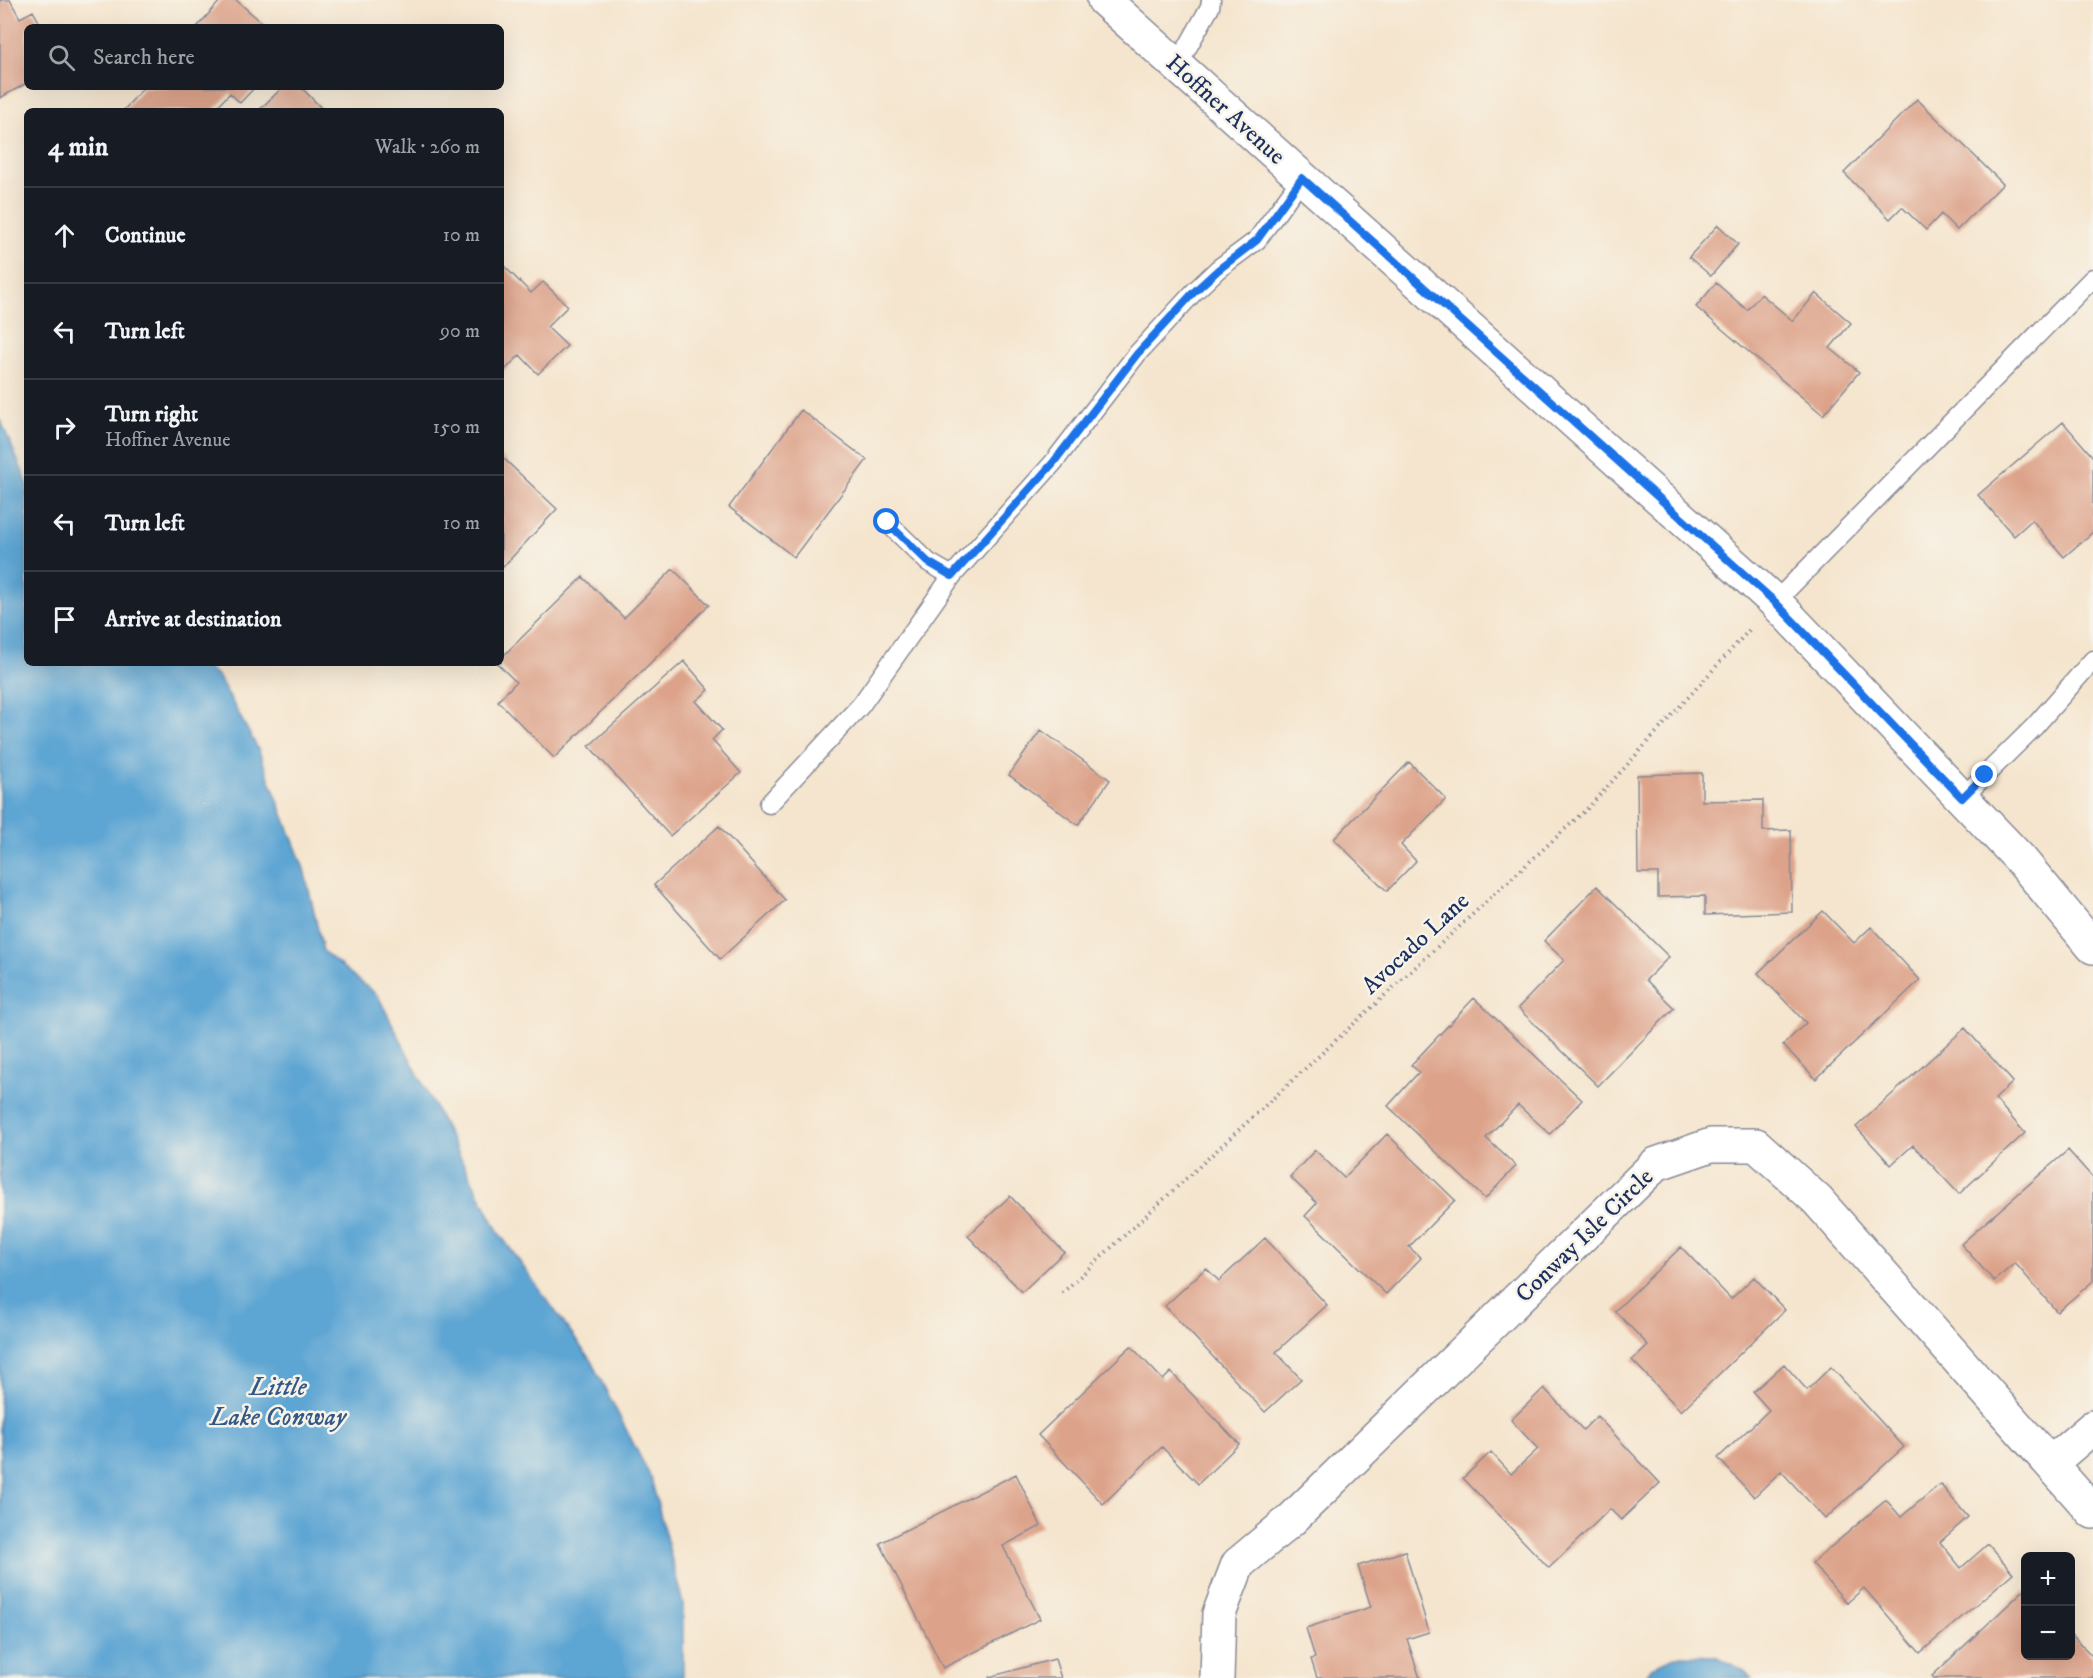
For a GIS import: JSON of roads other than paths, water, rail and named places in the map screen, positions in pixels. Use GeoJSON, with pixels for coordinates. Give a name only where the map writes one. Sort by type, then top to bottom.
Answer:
{"type":"FeatureCollection","features":[{"type":"Feature","properties":{"kind":"main road","name":"Hoffner Avenue"},"geometry":{"type":"LineString","coordinates":[[1104,0],[1775,602],[2021,860],[2093,947]]}},
{"type":"Feature","properties":{"kind":"main road","name":"Conway Isle Circle"},"geometry":{"type":"LineString","coordinates":[[1217,1678],[1219,1614],[1238,1564],[1291,1520],[1656,1164],[1711,1145],[1756,1145],[1818,1200],[2093,1512]]}},
{"type":"Feature","properties":{"kind":"main road"},"geometry":{"type":"LineString","coordinates":[[2051,1463],[2093,1427]]}},
{"type":"Feature","properties":{"kind":"lane"},"geometry":{"type":"LineString","coordinates":[[1178,66],[1210,7],[1211,0]]}},
{"type":"Feature","properties":{"kind":"lane"},"geometry":{"type":"LineString","coordinates":[[769,804],[861,705],[952,576],[1053,463],[1137,354],[1194,292],[1257,240],[1302,178]]}},
{"type":"Feature","properties":{"kind":"lane"},"geometry":{"type":"LineString","coordinates":[[1775,602],[2093,278]]}},
{"type":"Feature","properties":{"kind":"lane"},"geometry":{"type":"LineString","coordinates":[[887,522],[928,562],[952,576]]}},
{"type":"Feature","properties":{"kind":"lane"},"geometry":{"type":"LineString","coordinates":[[1962,798],[2034,727],[2093,660]]}},
{"type":"Feature","properties":{"kind":"water","name":"Little Lake Conway"},"geometry":{"type":"Polygon","coordinates":[[[0,419],[24,475],[24,666],[205,666],[218,676],[258,749],[304,869],[323,951],[378,996],[499,1233],[591,1361],[651,1478],[683,1604],[683,1678],[0,1678],[0,419]]]}},
{"type":"Feature","properties":{"kind":"water"},"geometry":{"type":"Polygon","coordinates":[[[1681,1655],[1715,1656],[1747,1672],[1752,1678],[1644,1678],[1653,1666],[1681,1655]]]}}]}
